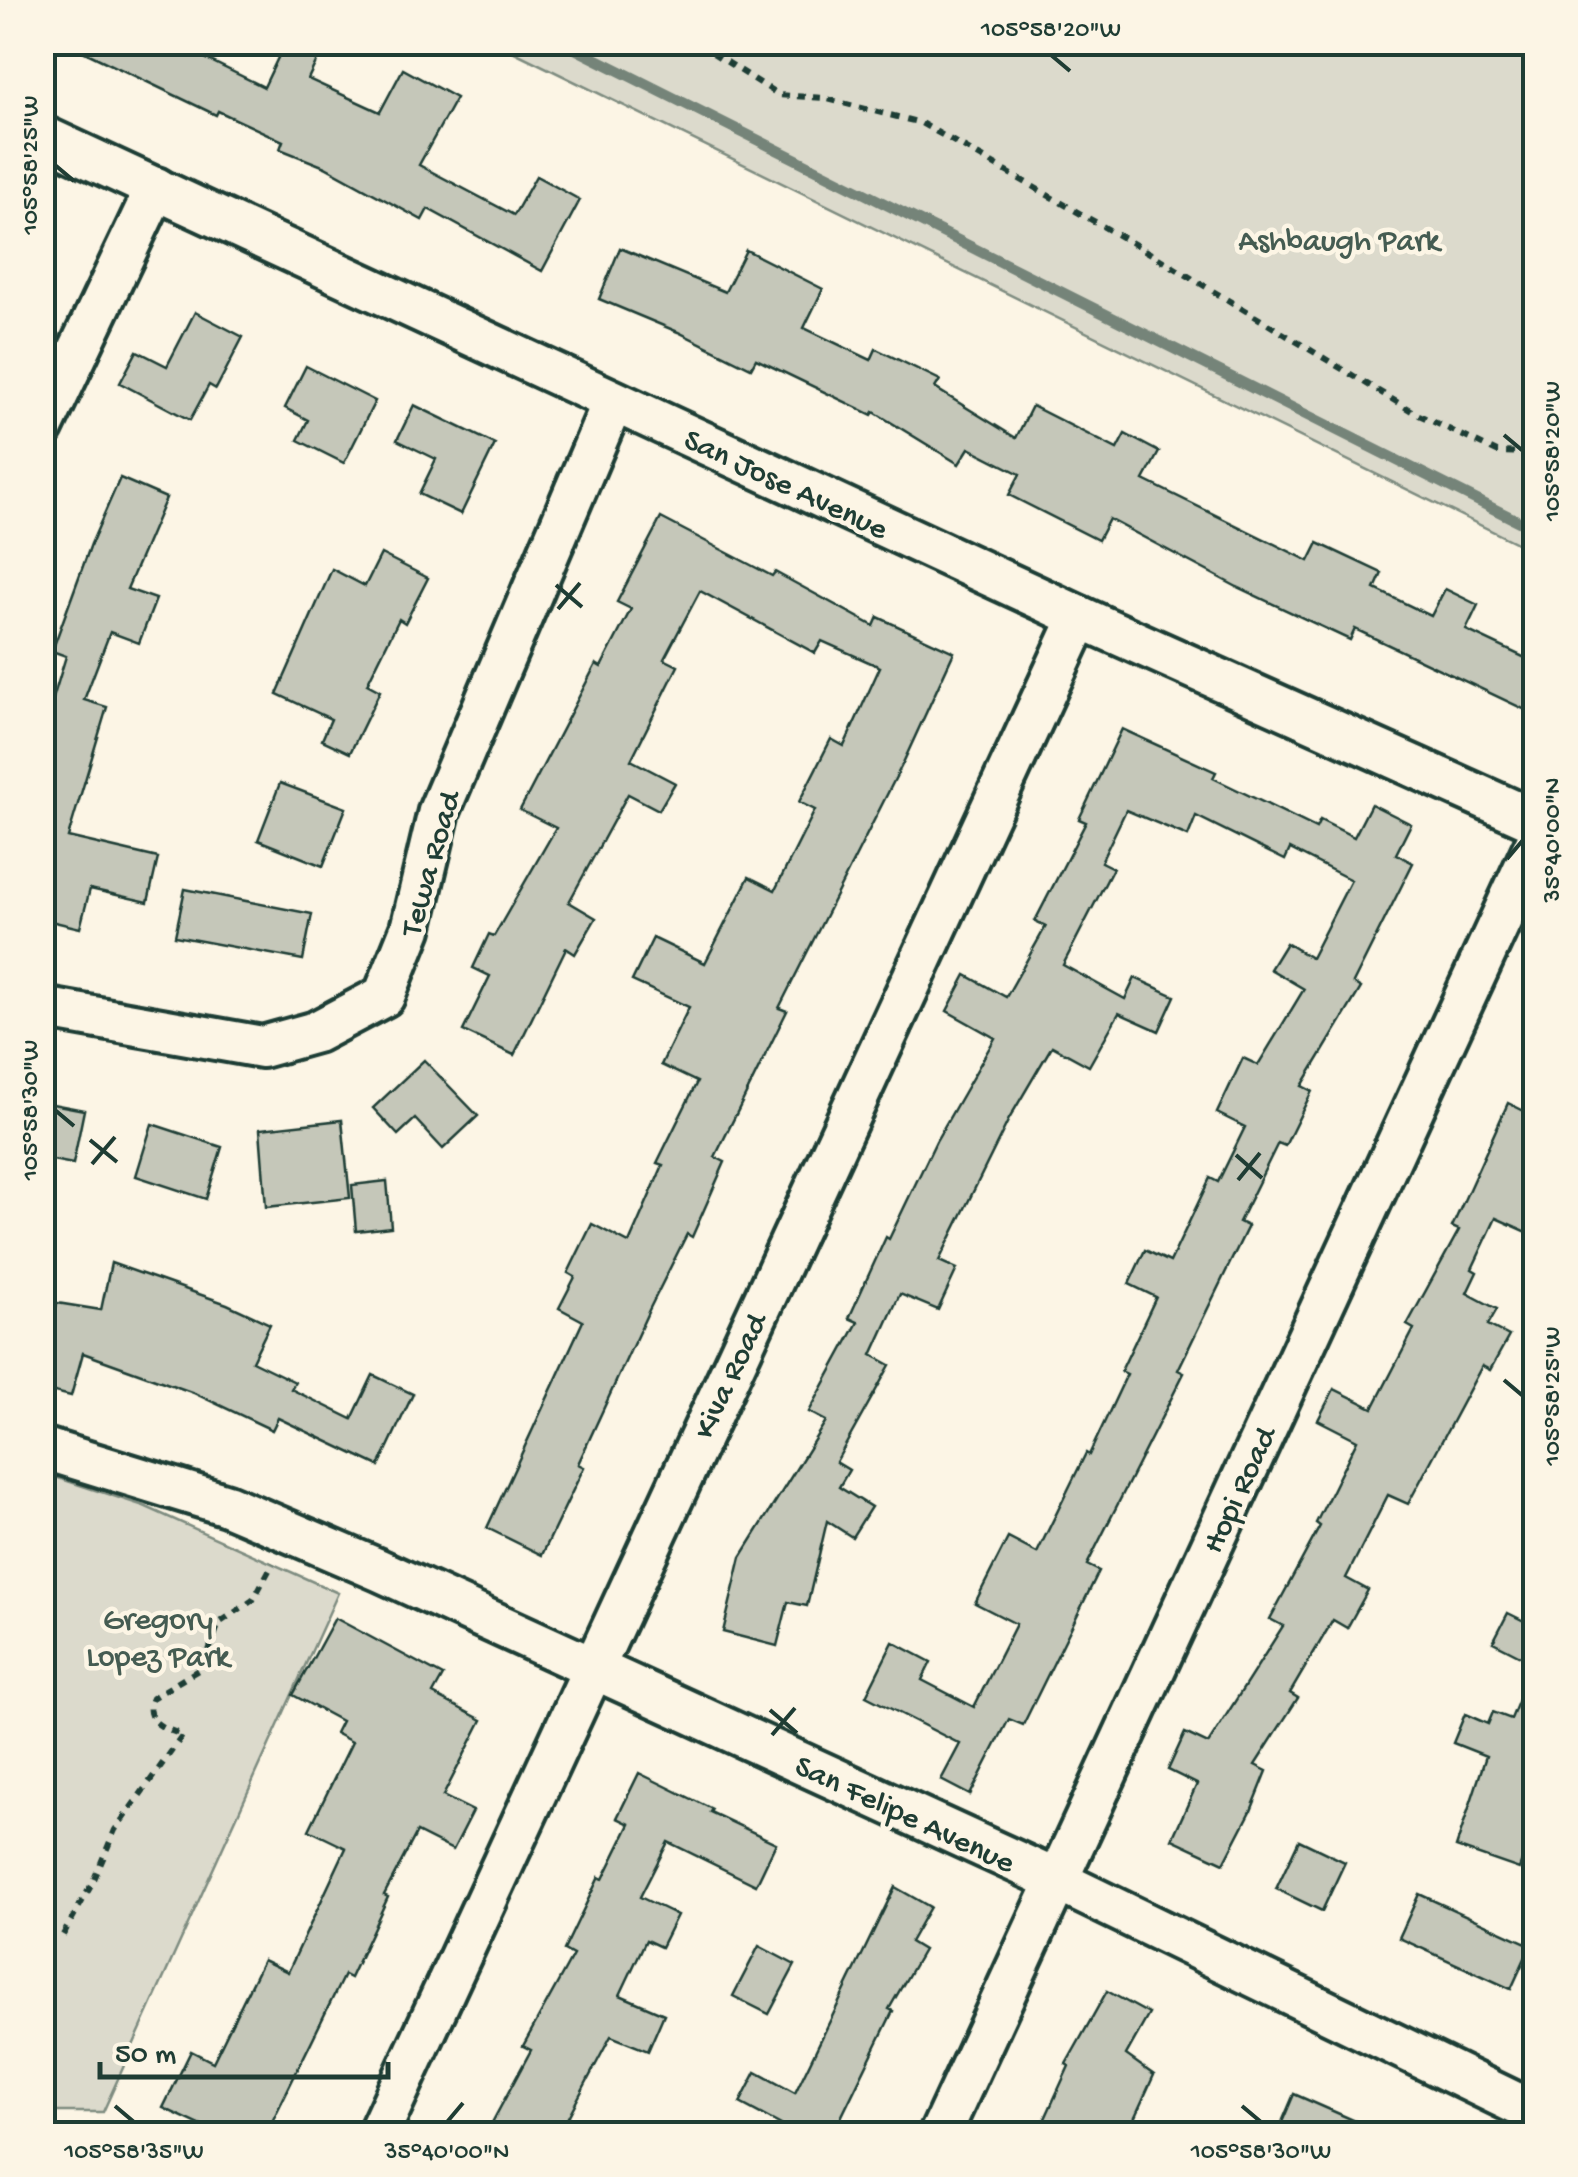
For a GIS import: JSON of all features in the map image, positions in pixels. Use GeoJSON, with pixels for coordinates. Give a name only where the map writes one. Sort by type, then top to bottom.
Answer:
{"type":"FeatureCollection","features":[{"type":"Feature","properties":{"kind":"street","name":"San Jose Avenue"},"geometry":{"type":"LineString","coordinates":[[42,136],[1080,617],[1536,821]]}},
{"type":"Feature","properties":{"kind":"street"},"geometry":{"type":"LineString","coordinates":[[42,428],[156,188]]}},
{"type":"Feature","properties":{"kind":"street","name":"Tewa Road"},"geometry":{"type":"LineString","coordinates":[[42,1008],[262,1046],[316,1032],[384,996],[411,930],[439,812],[614,402]]}},
{"type":"Feature","properties":{"kind":"street","name":"Kiva Road"},"geometry":{"type":"LineString","coordinates":[[378,2134],[1080,617]]}},
{"type":"Feature","properties":{"kind":"street","name":"Hopi Road"},"geometry":{"type":"LineString","coordinates":[[940,2134],[1536,843]]}},
{"type":"Feature","properties":{"kind":"street","name":"San Felipe Avenue"},"geometry":{"type":"LineString","coordinates":[[42,1448],[228,1505],[379,1570],[1056,1880],[1536,2113]]}},
{"type":"Feature","properties":{"kind":"path"},"geometry":{"type":"LineString","coordinates":[[707,42],[705,48],[779,95],[823,98],[921,122],[1155,256],[1416,413],[1497,452],[1536,453]]}},
{"type":"Feature","properties":{"kind":"path"},"geometry":{"type":"LineString","coordinates":[[62,1935],[92,1884],[115,1830],[183,1735],[159,1726],[152,1719],[152,1698],[203,1667],[219,1622],[253,1600],[278,1553]]}},
{"type":"Feature","properties":{"kind":"green space","name":"Ashbaugh Park"},"geometry":{"type":"Polygon","coordinates":[[[496,43],[1535,43],[1535,552],[496,43]]]}},
{"type":"Feature","properties":{"kind":"green space","name":"Gregory Lopez Park"},"geometry":{"type":"Polygon","coordinates":[[[43,1473],[144,1506],[338,1593],[103,2112],[43,2112],[43,1473]]]}},
{"type":"Feature","properties":{"kind":"building"},"geometry":{"type":"Polygon","coordinates":[[[64,42],[172,42],[264,87],[285,43],[318,58],[308,79],[380,112],[403,69],[456,98],[419,165],[514,215],[536,176],[580,200],[542,271],[428,209],[422,220],[325,167],[280,149],[283,141],[218,111],[216,115],[64,42]]]}},
{"type":"Feature","properties":{"kind":"building"},"geometry":{"type":"Polygon","coordinates":[[[620,248],[725,292],[746,250],[823,289],[804,328],[871,360],[876,349],[940,380],[935,388],[1016,438],[1032,406],[1117,449],[1125,434],[1159,452],[1144,480],[1309,561],[1318,543],[1382,573],[1375,589],[1431,616],[1445,589],[1478,605],[1466,630],[1536,663],[1536,715],[1355,629],[1350,640],[1237,587],[1109,519],[1098,540],[1009,495],[1020,474],[969,448],[959,464],[874,412],[872,415],[756,359],[751,368],[599,299],[620,248]]]}},
{"type":"Feature","properties":{"kind":"building"},"geometry":{"type":"Polygon","coordinates":[[[195,312],[243,337],[216,389],[209,385],[190,420],[120,383],[137,351],[167,366],[195,312]]]}},
{"type":"Feature","properties":{"kind":"building"},"geometry":{"type":"Polygon","coordinates":[[[306,366],[375,401],[344,463],[298,440],[308,420],[285,408],[306,366]]]}},
{"type":"Feature","properties":{"kind":"building"},"geometry":{"type":"Polygon","coordinates":[[[414,405],[495,444],[461,514],[419,494],[436,459],[397,440],[414,405]]]}},
{"type":"Feature","properties":{"kind":"building"},"geometry":{"type":"Polygon","coordinates":[[[120,478],[166,498],[127,589],[156,599],[139,643],[110,632],[84,700],[107,707],[68,837],[158,858],[148,902],[90,889],[80,928],[42,919],[42,735],[66,656],[52,651],[120,478]]]}},
{"type":"Feature","properties":{"kind":"building"},"geometry":{"type":"Polygon","coordinates":[[[661,518],[772,576],[775,572],[874,626],[878,617],[954,652],[903,763],[779,1008],[787,1011],[715,1157],[725,1162],[692,1237],[687,1234],[649,1310],[578,1464],[584,1467],[542,1555],[487,1528],[583,1321],[559,1308],[575,1277],[568,1273],[592,1224],[629,1243],[663,1165],[657,1163],[697,1082],[661,1065],[689,1007],[632,981],[653,938],[705,963],[749,877],[775,890],[815,810],[799,802],[831,739],[844,746],[880,667],[822,641],[815,653],[700,591],[664,659],[678,666],[631,760],[675,783],[659,810],[628,794],[569,902],[596,918],[575,954],[566,948],[514,1055],[463,1031],[490,976],[473,968],[489,934],[494,936],[556,828],[520,810],[596,664],[601,667],[631,609],[617,602],[661,518]]]}},
{"type":"Feature","properties":{"kind":"building"},"geometry":{"type":"Polygon","coordinates":[[[381,554],[428,578],[405,623],[399,619],[367,684],[380,691],[350,753],[322,740],[331,719],[277,694],[332,569],[365,586],[381,554]]]}},
{"type":"Feature","properties":{"kind":"building"},"geometry":{"type":"Polygon","coordinates":[[[1122,729],[1216,772],[1213,778],[1316,828],[1320,820],[1354,837],[1371,804],[1411,824],[1396,854],[1413,863],[1353,983],[1361,988],[1302,1086],[1312,1091],[1285,1146],[1278,1143],[1239,1222],[1248,1226],[1178,1370],[1184,1373],[1087,1565],[1099,1571],[1023,1725],[1009,1719],[970,1795],[941,1780],[960,1744],[866,1696],[893,1642],[931,1662],[922,1680],[974,1707],[1016,1624],[975,1603],[1008,1538],[1037,1553],[1086,1453],[1089,1455],[1127,1374],[1121,1371],[1156,1297],[1129,1284],[1145,1250],[1170,1262],[1210,1178],[1218,1182],[1245,1127],[1217,1113],[1243,1058],[1258,1065],[1304,989],[1270,969],[1286,943],[1311,958],[1351,880],[1290,849],[1285,860],[1196,816],[1188,836],[1126,810],[1101,862],[1113,868],[1063,965],[1125,999],[1135,978],[1175,996],[1159,1031],[1119,1013],[1089,1066],[1052,1046],[1009,1119],[939,1261],[957,1269],[938,1310],[900,1294],[872,1355],[890,1365],[836,1462],[849,1470],[839,1487],[871,1507],[852,1537],[827,1521],[807,1606],[788,1602],[777,1646],[723,1632],[741,1557],[826,1421],[809,1412],[858,1322],[849,1318],[886,1237],[889,1239],[936,1141],[995,1038],[947,1011],[966,975],[1006,997],[1046,926],[1035,921],[1086,822],[1079,819],[1122,729]]]}},
{"type":"Feature","properties":{"kind":"building"},"geometry":{"type":"Polygon","coordinates":[[[280,783],[346,808],[323,866],[258,840],[280,783]]]}},
{"type":"Feature","properties":{"kind":"building"},"geometry":{"type":"Polygon","coordinates":[[[185,889],[312,914],[303,960],[175,936],[185,889]]]}},
{"type":"Feature","properties":{"kind":"building"},"geometry":{"type":"Polygon","coordinates":[[[424,1060],[478,1116],[443,1149],[415,1119],[398,1135],[373,1108],[424,1060]]]}},
{"type":"Feature","properties":{"kind":"building"},"geometry":{"type":"Polygon","coordinates":[[[42,1102],[84,1110],[73,1164],[42,1158],[42,1102]]]}},
{"type":"Feature","properties":{"kind":"building"},"geometry":{"type":"Polygon","coordinates":[[[1508,1103],[1536,1117],[1536,1236],[1496,1218],[1472,1269],[1477,1272],[1467,1293],[1497,1309],[1488,1325],[1509,1336],[1490,1370],[1482,1366],[1408,1504],[1388,1495],[1346,1578],[1368,1590],[1347,1628],[1333,1620],[1290,1693],[1298,1698],[1255,1765],[1267,1771],[1224,1863],[1172,1839],[1197,1784],[1168,1770],[1185,1733],[1208,1744],[1283,1626],[1270,1619],[1320,1526],[1316,1523],[1357,1440],[1318,1420],[1334,1389],[1373,1408],[1414,1329],[1407,1325],[1459,1230],[1452,1227],[1508,1103]]]}},
{"type":"Feature","properties":{"kind":"building"},"geometry":{"type":"Polygon","coordinates":[[[342,1120],[350,1198],[266,1207],[260,1129],[342,1120]]]}},
{"type":"Feature","properties":{"kind":"building"},"geometry":{"type":"Polygon","coordinates":[[[152,1124],[222,1147],[206,1199],[136,1176],[152,1124]]]}},
{"type":"Feature","properties":{"kind":"building"},"geometry":{"type":"Polygon","coordinates":[[[387,1181],[391,1227],[356,1231],[352,1185],[387,1181]]]}},
{"type":"Feature","properties":{"kind":"building"},"geometry":{"type":"Polygon","coordinates":[[[111,1263],[227,1304],[270,1324],[252,1361],[295,1382],[291,1389],[352,1419],[373,1375],[413,1394],[379,1466],[278,1418],[272,1430],[194,1393],[83,1353],[71,1396],[42,1389],[42,1370],[57,1303],[101,1310],[111,1263]]]}},
{"type":"Feature","properties":{"kind":"building"},"geometry":{"type":"Polygon","coordinates":[[[1508,1613],[1536,1627],[1536,1822],[1519,1869],[1456,1847],[1486,1756],[1453,1743],[1465,1714],[1488,1724],[1493,1712],[1511,1719],[1534,1663],[1493,1642],[1508,1613]]]}},
{"type":"Feature","properties":{"kind":"building"},"geometry":{"type":"Polygon","coordinates":[[[335,1618],[443,1676],[433,1694],[482,1720],[443,1796],[473,1811],[453,1850],[417,1832],[384,1895],[388,1897],[350,1978],[344,1975],[266,2134],[219,2134],[163,2108],[191,2051],[213,2062],[263,1960],[288,1972],[346,1848],[309,1830],[352,1742],[335,1733],[341,1721],[293,1695],[335,1618]]]}},
{"type":"Feature","properties":{"kind":"building"},"geometry":{"type":"Polygon","coordinates":[[[639,1773],[776,1843],[756,1885],[668,1842],[640,1897],[677,1915],[661,1947],[646,1940],[620,1995],[664,2014],[648,2051],[611,2036],[559,2134],[486,2134],[531,2050],[523,2046],[573,1955],[564,1950],[630,1824],[617,1818],[639,1773]]]}},
{"type":"Feature","properties":{"kind":"building"},"geometry":{"type":"Polygon","coordinates":[[[1299,1840],[1345,1862],[1322,1911],[1276,1889],[1299,1840]]]}},
{"type":"Feature","properties":{"kind":"building"},"geometry":{"type":"Polygon","coordinates":[[[895,1887],[930,1907],[910,1942],[923,1950],[889,2009],[893,2011],[833,2134],[776,2134],[781,2125],[740,2103],[756,2072],[795,2093],[895,1887]]]}},
{"type":"Feature","properties":{"kind":"building"},"geometry":{"type":"Polygon","coordinates":[[[1419,1894],[1531,1945],[1511,1989],[1399,1938],[1419,1894]]]}},
{"type":"Feature","properties":{"kind":"building"},"geometry":{"type":"Polygon","coordinates":[[[759,1946],[795,1965],[769,2014],[733,1996],[759,1946]]]}},
{"type":"Feature","properties":{"kind":"building"},"geometry":{"type":"Polygon","coordinates":[[[1107,1991],[1149,2014],[1126,2055],[1154,2075],[1127,2134],[1038,2134],[1069,2066],[1066,2064],[1107,1991]]]}},
{"type":"Feature","properties":{"kind":"building"},"geometry":{"type":"Polygon","coordinates":[[[1294,2094],[1385,2134],[1277,2134],[1294,2094]]]}},
{"type":"Feature","properties":{"kind":"waterway"},"geometry":{"type":"LineString","coordinates":[[562,42],[1536,530]]}}]}
